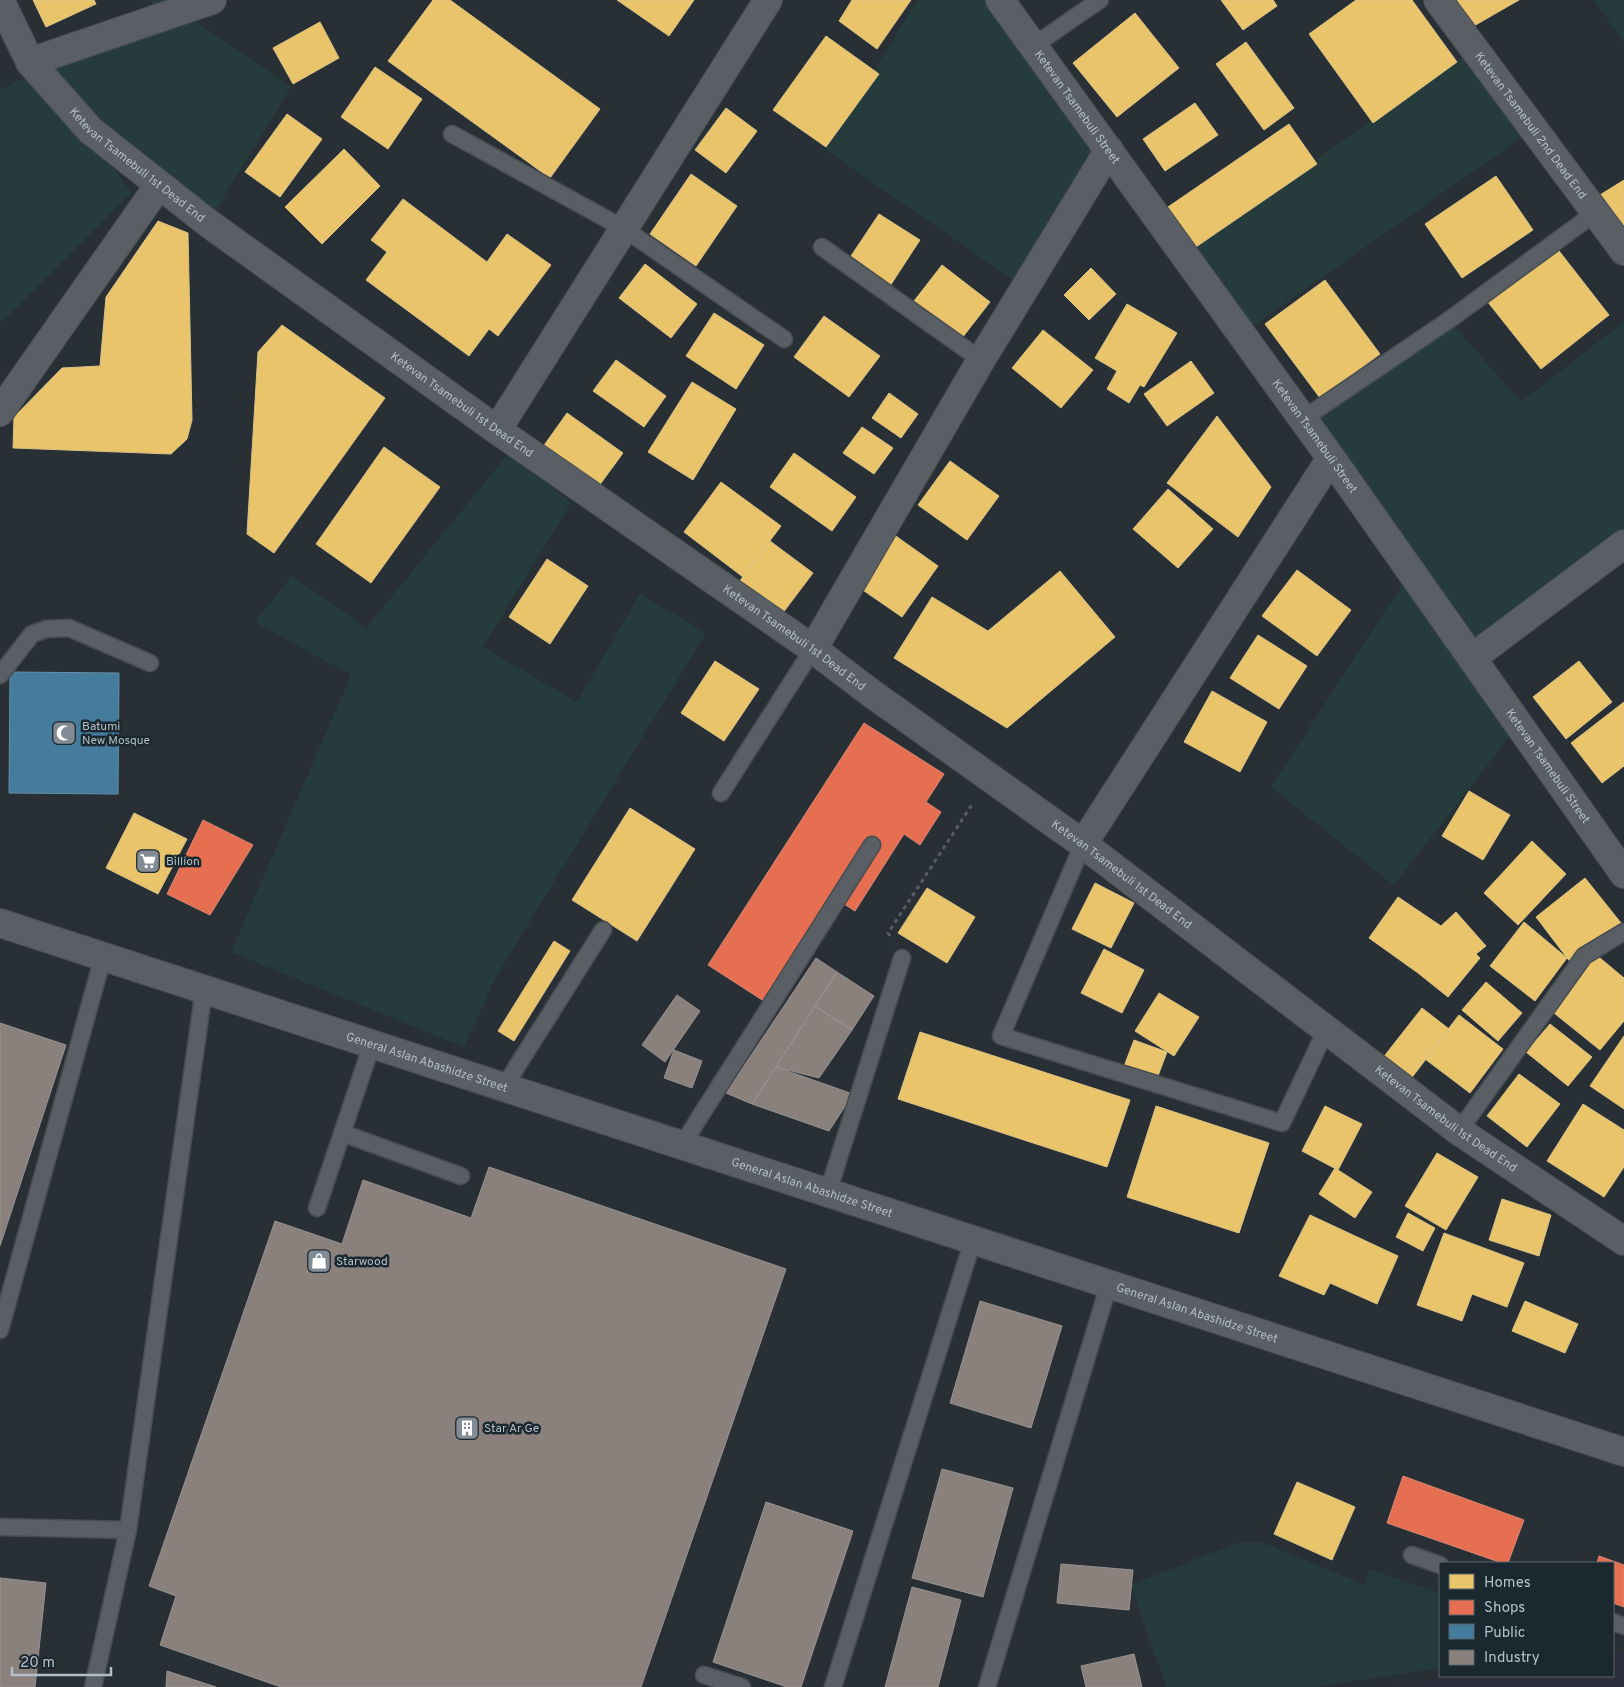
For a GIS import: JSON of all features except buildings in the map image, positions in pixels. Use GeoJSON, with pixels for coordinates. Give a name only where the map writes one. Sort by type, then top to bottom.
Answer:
{"type":"FeatureCollection","features":[{"type":"Feature","properties":{"kind":"street","name":"Ketevan Tsamebuli 1st Dead End"},"geometry":{"type":"LineString","coordinates":[[0,0],[30,62],[90,130],[208,223],[497,430],[813,649],[871,693],[1083,844],[1459,1131],[1624,1241]]}},
{"type":"Feature","properties":{"kind":"street"},"geometry":{"type":"LineString","coordinates":[[30,62],[212,0]]}},
{"type":"Feature","properties":{"kind":"street"},"geometry":{"type":"LineString","coordinates":[[497,430],[768,0]]}},
{"type":"Feature","properties":{"kind":"street","name":"Ketevan Tsamebuli Street"},"geometry":{"type":"LineString","coordinates":[[1000,0],[1331,458],[1624,874]]}},
{"type":"Feature","properties":{"kind":"street","name":"Ketevan Tsamebuli 2nd Dead End"},"geometry":{"type":"LineString","coordinates":[[1438,0],[1624,251]]}},
{"type":"Feature","properties":{"kind":"street"},"geometry":{"type":"LineString","coordinates":[[813,649],[981,360],[1109,150]]}},
{"type":"Feature","properties":{"kind":"street"},"geometry":{"type":"LineString","coordinates":[[0,412],[159,185]]}},
{"type":"Feature","properties":{"kind":"street"},"geometry":{"type":"LineString","coordinates":[[1083,844],[1331,458]]}},
{"type":"Feature","properties":{"kind":"street"},"geometry":{"type":"LineString","coordinates":[[1472,658],[1624,544]]}},
{"type":"Feature","properties":{"kind":"street","name":"General Aslan Abashidze Street"},"geometry":{"type":"LineString","coordinates":[[0,923],[1624,1452]]}},
{"type":"Feature","properties":{"kind":"lane"},"geometry":{"type":"LineString","coordinates":[[1033,46],[1100,0]]}},
{"type":"Feature","properties":{"kind":"lane"},"geometry":{"type":"LineString","coordinates":[[452,134],[623,228],[784,339]]}},
{"type":"Feature","properties":{"kind":"lane"},"geometry":{"type":"LineString","coordinates":[[1303,419],[1449,320],[1595,213]]}},
{"type":"Feature","properties":{"kind":"lane"},"geometry":{"type":"LineString","coordinates":[[822,247],[981,360]]}},
{"type":"Feature","properties":{"kind":"lane"},"geometry":{"type":"LineString","coordinates":[[0,675],[32,634],[46,629],[69,628],[150,663]]}},
{"type":"Feature","properties":{"kind":"lane"},"geometry":{"type":"LineString","coordinates":[[721,793],[813,649]]}},
{"type":"Feature","properties":{"kind":"lane"},"geometry":{"type":"LineString","coordinates":[[1083,844],[1001,1036],[1282,1123],[1326,1030]]}},
{"type":"Feature","properties":{"kind":"lane"},"geometry":{"type":"LineString","coordinates":[[682,1145],[872,845]]}},
{"type":"Feature","properties":{"kind":"lane"},"geometry":{"type":"LineString","coordinates":[[504,1087],[603,930]]}},
{"type":"Feature","properties":{"kind":"lane"},"geometry":{"type":"LineString","coordinates":[[1459,1131],[1584,956],[1624,932]]}},
{"type":"Feature","properties":{"kind":"lane"},"geometry":{"type":"LineString","coordinates":[[0,1330],[103,956]]}},
{"type":"Feature","properties":{"kind":"lane"},"geometry":{"type":"LineString","coordinates":[[828,1192],[902,958]]}},
{"type":"Feature","properties":{"kind":"lane"},"geometry":{"type":"LineString","coordinates":[[93,1687],[128,1530],[204,989]]}},
{"type":"Feature","properties":{"kind":"lane"},"geometry":{"type":"LineString","coordinates":[[317,1208],[372,1044]]}},
{"type":"Feature","properties":{"kind":"lane"},"geometry":{"type":"LineString","coordinates":[[342,1133],[461,1176]]}},
{"type":"Feature","properties":{"kind":"lane"},"geometry":{"type":"LineString","coordinates":[[833,1687],[974,1240]]}},
{"type":"Feature","properties":{"kind":"lane"},"geometry":{"type":"LineString","coordinates":[[987,1687],[1109,1284]]}},
{"type":"Feature","properties":{"kind":"lane"},"geometry":{"type":"LineString","coordinates":[[0,1527],[128,1530]]}},
{"type":"Feature","properties":{"kind":"lane"},"geometry":{"type":"LineString","coordinates":[[1412,1555],[1439,1565]]}},
{"type":"Feature","properties":{"kind":"lane"},"geometry":{"type":"LineString","coordinates":[[704,1675],[742,1687]]}},
{"type":"Feature","properties":{"kind":"path"},"geometry":{"type":"LineString","coordinates":[[902,958],[888,933],[990,778]]}},
{"type":"Feature","properties":{"kind":"shaded area"},"geometry":{"type":"Polygon","coordinates":[[[1624,1651],[1624,1687],[1375,1687],[1447,1677],[1614,1677],[1614,1653],[1624,1651]]]}},
{"type":"Feature","properties":{"kind":"green space"},"geometry":{"type":"Polygon","coordinates":[[[151,0],[212,0],[180,11],[291,87],[208,223],[30,62],[158,18],[151,0]]]}},
{"type":"Feature","properties":{"kind":"green space"},"geometry":{"type":"Polygon","coordinates":[[[917,0],[1000,0],[1109,150],[1025,288],[826,150],[917,0]]]}},
{"type":"Feature","properties":{"kind":"green space"},"geometry":{"type":"Polygon","coordinates":[[[1594,0],[1624,0],[1624,43],[1594,0]]]}},
{"type":"Feature","properties":{"kind":"green space"},"geometry":{"type":"Polygon","coordinates":[[[1475,50],[1534,129],[1241,334],[1182,251],[1475,50]]]}},
{"type":"Feature","properties":{"kind":"green space"},"geometry":{"type":"Polygon","coordinates":[[[29,76],[104,154],[131,193],[2,322],[0,321],[0,90],[29,76]]]}},
{"type":"Feature","properties":{"kind":"green space"},"geometry":{"type":"Polygon","coordinates":[[[1449,320],[1521,402],[1624,322],[1624,544],[1473,658],[1519,724],[1394,885],[1271,787],[1411,571],[1303,419],[1449,320]]]}},
{"type":"Feature","properties":{"kind":"green space"},"geometry":{"type":"Polygon","coordinates":[[[509,453],[571,503],[483,647],[577,702],[640,594],[706,633],[497,975],[464,1047],[231,952],[351,675],[255,622],[292,576],[366,628],[509,453]]]}},
{"type":"Feature","properties":{"kind":"green space"},"geometry":{"type":"Polygon","coordinates":[[[1237,1543],[1264,1543],[1365,1585],[1369,1569],[1439,1593],[1439,1668],[1314,1687],[1166,1687],[1131,1585],[1237,1543]]]}},
{"type":"Feature","properties":{"kind":"place","name":"Batumi New Mosque"},"geometry":{"type":"Point","coordinates":[64,733]}},
{"type":"Feature","properties":{"kind":"place","name":"Billion"},"geometry":{"type":"Point","coordinates":[148,861]}},
{"type":"Feature","properties":{"kind":"place","name":"Starwood"},"geometry":{"type":"Point","coordinates":[319,1261]}},
{"type":"Feature","properties":{"kind":"place","name":"Star Ar Ge"},"geometry":{"type":"Point","coordinates":[467,1428]}}]}
